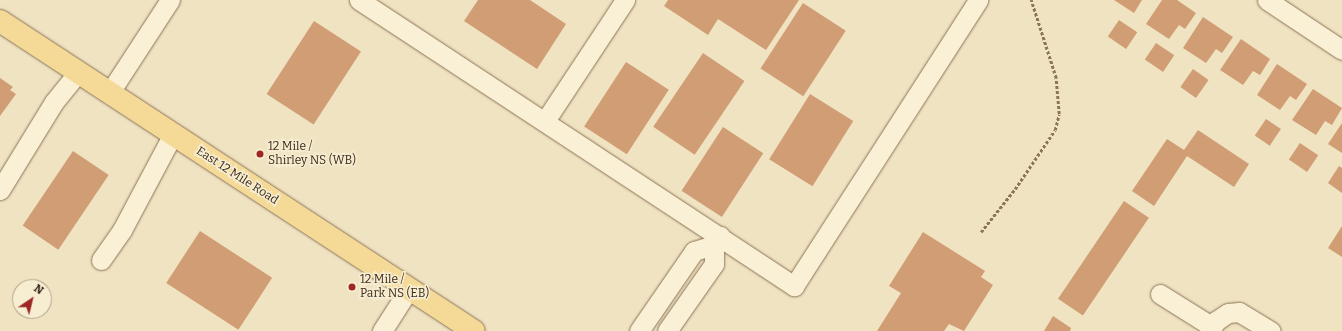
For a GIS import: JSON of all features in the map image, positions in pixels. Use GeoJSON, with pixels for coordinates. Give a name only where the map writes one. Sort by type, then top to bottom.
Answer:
{"type":"FeatureCollection","features":[{"type":"Feature","properties":{"kind":"main road","name":"East 12 Mile Road"},"geometry":{"type":"LineString","coordinates":[[0,21],[474,331]]}},
{"type":"Feature","properties":{"kind":"street"},"geometry":{"type":"LineString","coordinates":[[110,92],[170,0]]}},
{"type":"Feature","properties":{"kind":"street"},"geometry":{"type":"LineString","coordinates":[[359,0],[544,121],[717,241],[794,286],[978,0]]}},
{"type":"Feature","properties":{"kind":"street"},"geometry":{"type":"LineString","coordinates":[[544,121],[625,0]]}},
{"type":"Feature","properties":{"kind":"street"},"geometry":{"type":"LineString","coordinates":[[1267,0],[1342,50]]}},
{"type":"Feature","properties":{"kind":"street"},"geometry":{"type":"LineString","coordinates":[[0,190],[54,102],[78,72]]}},
{"type":"Feature","properties":{"kind":"street"},"geometry":{"type":"LineString","coordinates":[[101,260],[122,230],[174,134]]}},
{"type":"Feature","properties":{"kind":"street"},"geometry":{"type":"LineString","coordinates":[[639,331],[694,251],[717,241]]}},
{"type":"Feature","properties":{"kind":"street"},"geometry":{"type":"LineString","coordinates":[[667,331],[714,264],[717,241]]}},
{"type":"Feature","properties":{"kind":"street"},"geometry":{"type":"LineString","coordinates":[[382,331],[409,288]]}},
{"type":"Feature","properties":{"kind":"street"},"geometry":{"type":"LineString","coordinates":[[1160,294],[1210,328],[1228,314],[1239,312],[1271,331]]}},
{"type":"Feature","properties":{"kind":"path"},"geometry":{"type":"LineString","coordinates":[[981,232],[1016,189],[1050,136],[1059,114],[1056,78],[1030,0]]}},
{"type":"Feature","properties":{"kind":"building"},"geometry":{"type":"Polygon","coordinates":[[[478,0],[530,0],[566,24],[537,69],[464,21],[478,0]]]}},
{"type":"Feature","properties":{"kind":"building"},"geometry":{"type":"Polygon","coordinates":[[[668,0],[799,0],[766,50],[718,19],[708,35],[664,6],[668,0]]]}},
{"type":"Feature","properties":{"kind":"building"},"geometry":{"type":"Polygon","coordinates":[[[1114,0],[1142,0],[1134,13],[1114,0]]]}},
{"type":"Feature","properties":{"kind":"building"},"geometry":{"type":"Polygon","coordinates":[[[1162,0],[1177,0],[1196,13],[1185,29],[1179,25],[1169,39],[1146,24],[1162,0]]]}},
{"type":"Feature","properties":{"kind":"building"},"geometry":{"type":"Polygon","coordinates":[[[803,3],[846,31],[803,96],[761,68],[803,3]]]}},
{"type":"Feature","properties":{"kind":"building"},"geometry":{"type":"Polygon","coordinates":[[[1203,17],[1233,37],[1222,53],[1216,49],[1206,63],[1183,48],[1203,17]]]}},
{"type":"Feature","properties":{"kind":"building"},"geometry":{"type":"Polygon","coordinates":[[[1119,20],[1137,32],[1126,49],[1108,37],[1119,20]]]}},
{"type":"Feature","properties":{"kind":"building"},"geometry":{"type":"Polygon","coordinates":[[[314,21],[361,51],[314,124],[267,94],[314,21]]]}},
{"type":"Feature","properties":{"kind":"building"},"geometry":{"type":"Polygon","coordinates":[[[1241,39],[1270,59],[1260,75],[1253,71],[1243,85],[1220,70],[1241,39]]]}},
{"type":"Feature","properties":{"kind":"building"},"geometry":{"type":"Polygon","coordinates":[[[1156,43],[1174,55],[1163,72],[1145,60],[1156,43]]]}},
{"type":"Feature","properties":{"kind":"building"},"geometry":{"type":"Polygon","coordinates":[[[703,53],[744,81],[695,155],[653,127],[703,53]]]}},
{"type":"Feature","properties":{"kind":"building"},"geometry":{"type":"Polygon","coordinates":[[[626,62],[669,90],[627,154],[584,127],[626,62]]]}},
{"type":"Feature","properties":{"kind":"building"},"geometry":{"type":"Polygon","coordinates":[[[1277,64],[1307,84],[1296,100],[1290,96],[1280,110],[1257,95],[1277,64]]]}},
{"type":"Feature","properties":{"kind":"building"},"geometry":{"type":"Polygon","coordinates":[[[1193,69],[1209,80],[1196,98],[1180,87],[1193,69]]]}},
{"type":"Feature","properties":{"kind":"building"},"geometry":{"type":"Polygon","coordinates":[[[0,78],[13,87],[10,90],[16,94],[0,116],[0,78]]]}},
{"type":"Feature","properties":{"kind":"building"},"geometry":{"type":"Polygon","coordinates":[[[1313,89],[1342,108],[1332,125],[1325,121],[1316,135],[1292,120],[1313,89]]]}},
{"type":"Feature","properties":{"kind":"building"},"geometry":{"type":"Polygon","coordinates":[[[810,94],[853,121],[812,186],[769,159],[810,94]]]}},
{"type":"Feature","properties":{"kind":"building"},"geometry":{"type":"Polygon","coordinates":[[[1266,119],[1281,129],[1270,146],[1255,136],[1266,119]]]}},
{"type":"Feature","properties":{"kind":"building"},"geometry":{"type":"Polygon","coordinates":[[[1342,123],[1342,153],[1328,144],[1342,123]]]}},
{"type":"Feature","properties":{"kind":"building"},"geometry":{"type":"Polygon","coordinates":[[[723,127],[763,153],[722,217],[682,191],[723,127]]]}},
{"type":"Feature","properties":{"kind":"building"},"geometry":{"type":"Polygon","coordinates":[[[1198,130],[1249,164],[1234,187],[1187,156],[1154,206],[1132,191],[1167,139],[1184,150],[1198,130]]]}},
{"type":"Feature","properties":{"kind":"building"},"geometry":{"type":"Polygon","coordinates":[[[1300,143],[1318,155],[1307,172],[1289,160],[1300,143]]]}},
{"type":"Feature","properties":{"kind":"building"},"geometry":{"type":"Polygon","coordinates":[[[73,151],[109,175],[58,250],[23,226],[73,151]]]}},
{"type":"Feature","properties":{"kind":"building"},"geometry":{"type":"Polygon","coordinates":[[[1339,166],[1342,168],[1342,193],[1328,183],[1339,166]]]}},
{"type":"Feature","properties":{"kind":"building"},"geometry":{"type":"Polygon","coordinates":[[[1124,201],[1149,218],[1083,316],[1058,299],[1124,201]]]}},
{"type":"Feature","properties":{"kind":"building"},"geometry":{"type":"Polygon","coordinates":[[[1342,226],[1342,257],[1328,248],[1342,226]]]}},
{"type":"Feature","properties":{"kind":"building"},"geometry":{"type":"Polygon","coordinates":[[[200,231],[272,278],[238,330],[166,283],[200,231]]]}},
{"type":"Feature","properties":{"kind":"building"},"geometry":{"type":"Polygon","coordinates":[[[923,232],[985,271],[981,277],[993,285],[964,331],[949,324],[944,331],[877,331],[901,293],[889,286],[923,232]]]}},
{"type":"Feature","properties":{"kind":"building"},"geometry":{"type":"Polygon","coordinates":[[[1053,316],[1071,328],[1070,331],[1044,331],[1053,316]]]}},
{"type":"Feature","properties":{"kind":"place","name":"12 Mile / Shirley NS (WB)"},"geometry":{"type":"Point","coordinates":[260,154]}},
{"type":"Feature","properties":{"kind":"place","name":"12 Mile / Park NS (EB)"},"geometry":{"type":"Point","coordinates":[352,287]}}]}
